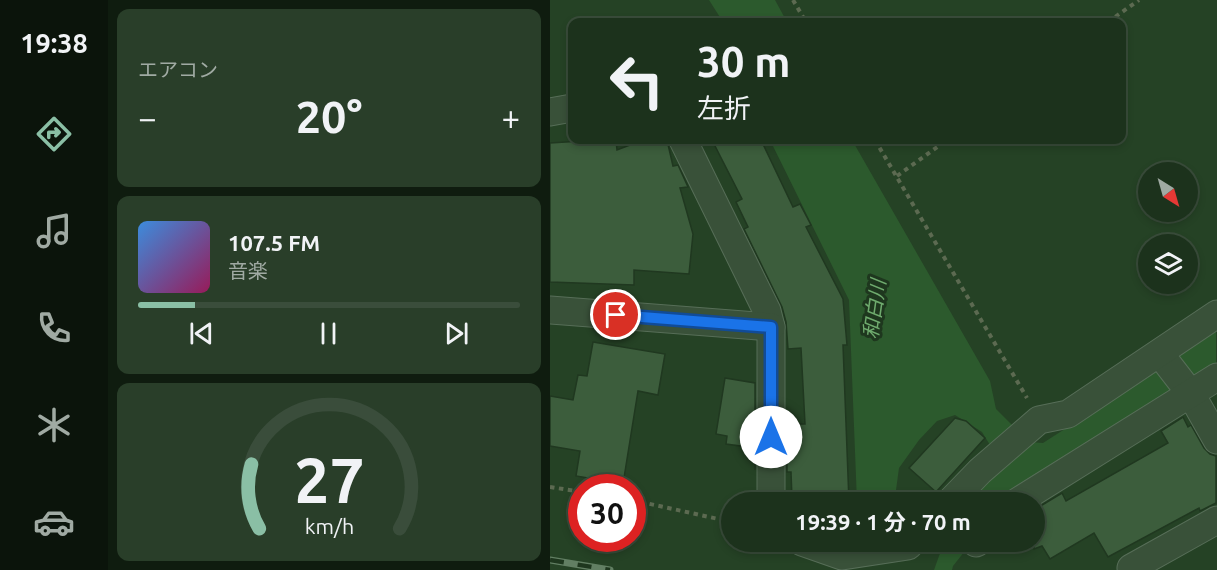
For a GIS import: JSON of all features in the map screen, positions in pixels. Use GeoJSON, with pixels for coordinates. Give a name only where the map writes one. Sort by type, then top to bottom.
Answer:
{"type":"FeatureCollection","features":[{"type":"Feature","properties":{"kind":"street"},"geometry":{"type":"LineString","coordinates":[[550,112],[568,109]]}},
{"type":"Feature","properties":{"kind":"street"},"geometry":{"type":"LineString","coordinates":[[685,144],[767,311],[771,327],[771,492]]}},
{"type":"Feature","properties":{"kind":"street"},"geometry":{"type":"LineString","coordinates":[[550,310],[771,327]]}},
{"type":"Feature","properties":{"kind":"street"},"geometry":{"type":"LineString","coordinates":[[960,492],[980,471],[1039,420],[1068,414],[1216,314]]}},
{"type":"Feature","properties":{"kind":"street"},"geometry":{"type":"LineString","coordinates":[[1159,354],[1191,394],[1216,440]]}},
{"type":"Feature","properties":{"kind":"street"},"geometry":{"type":"LineString","coordinates":[[1033,492],[1216,377]]}},
{"type":"Feature","properties":{"kind":"street"},"geometry":{"type":"LineString","coordinates":[[1130,568],[1216,520]]}},
{"type":"Feature","properties":{"kind":"street"},"geometry":{"type":"LineString","coordinates":[[831,552],[842,556],[865,552]]}},
{"type":"Feature","properties":{"kind":"path"},"geometry":{"type":"LineString","coordinates":[[793,0],[804,18]]}},
{"type":"Feature","properties":{"kind":"path"},"geometry":{"type":"LineString","coordinates":[[1114,18],[1139,0]]}},
{"type":"Feature","properties":{"kind":"path"},"geometry":{"type":"LineString","coordinates":[[877,144],[1039,420]]}},
{"type":"Feature","properties":{"kind":"path"},"geometry":{"type":"LineString","coordinates":[[897,176],[942,144]]}},
{"type":"Feature","properties":{"kind":"path"},"geometry":{"type":"LineString","coordinates":[[550,487],[568,490]]}},
{"type":"Feature","properties":{"kind":"path"},"geometry":{"type":"LineString","coordinates":[[646,503],[721,520]]}},
{"type":"Feature","properties":{"kind":"water"},"geometry":{"type":"Polygon","coordinates":[[[709,0],[775,0],[785,18],[720,18],[709,0]]]}},
{"type":"Feature","properties":{"kind":"water","name":"和白川"},"geometry":{"type":"Polygon","coordinates":[[[772,144],[854,144],[990,381],[996,409],[1029,442],[1043,443],[1216,332],[1216,366],[1021,492],[975,492],[1001,463],[982,432],[955,415],[937,421],[919,440],[899,468],[896,492],[857,492],[849,300],[772,144]]]}},
{"type":"Feature","properties":{"kind":"water"},"geometry":{"type":"Polygon","coordinates":[[[940,552],[964,552],[952,570],[934,570],[940,552]]]}},
{"type":"Feature","properties":{"kind":"building"},"geometry":{"type":"Polygon","coordinates":[[[550,143],[616,144],[617,150],[633,144],[668,144],[673,166],[678,165],[688,187],[680,188],[693,234],[689,274],[634,270],[634,285],[550,282],[550,143]]]}},
{"type":"Feature","properties":{"kind":"building"},"geometry":{"type":"Polygon","coordinates":[[[714,144],[763,144],[793,207],[800,204],[811,225],[806,227],[843,299],[847,345],[843,345],[849,492],[792,492],[791,472],[787,472],[787,424],[805,424],[801,348],[788,349],[786,322],[782,307],[744,229],[748,227],[736,202],[742,199],[714,144]]]}},
{"type":"Feature","properties":{"kind":"building"},"geometry":{"type":"Polygon","coordinates":[[[593,342],[665,354],[658,395],[638,391],[625,474],[576,474],[580,451],[550,446],[550,396],[573,400],[578,375],[587,376],[593,342]]]}},
{"type":"Feature","properties":{"kind":"building"},"geometry":{"type":"Polygon","coordinates":[[[725,378],[755,383],[755,448],[726,444],[727,436],[716,434],[725,378]]]}},
{"type":"Feature","properties":{"kind":"building"},"geometry":{"type":"Polygon","coordinates":[[[1183,417],[1188,427],[1191,425],[1204,448],[1216,456],[1216,503],[1200,511],[1199,508],[1108,557],[1094,533],[1050,559],[1045,551],[1045,503],[1062,493],[1066,501],[1168,443],[1161,431],[1183,417]]]}},
{"type":"Feature","properties":{"kind":"building"},"geometry":{"type":"Polygon","coordinates":[[[955,418],[966,421],[985,438],[936,492],[909,468],[955,418]]]}},
{"type":"Feature","properties":{"kind":"railway"},"geometry":{"type":"LineString","coordinates":[[550,560],[610,570]]}},
{"type":"Feature","properties":{"kind":"route"},"geometry":{"type":"LineString","coordinates":[[616,315],[771,327],[771,437]]}}]}
